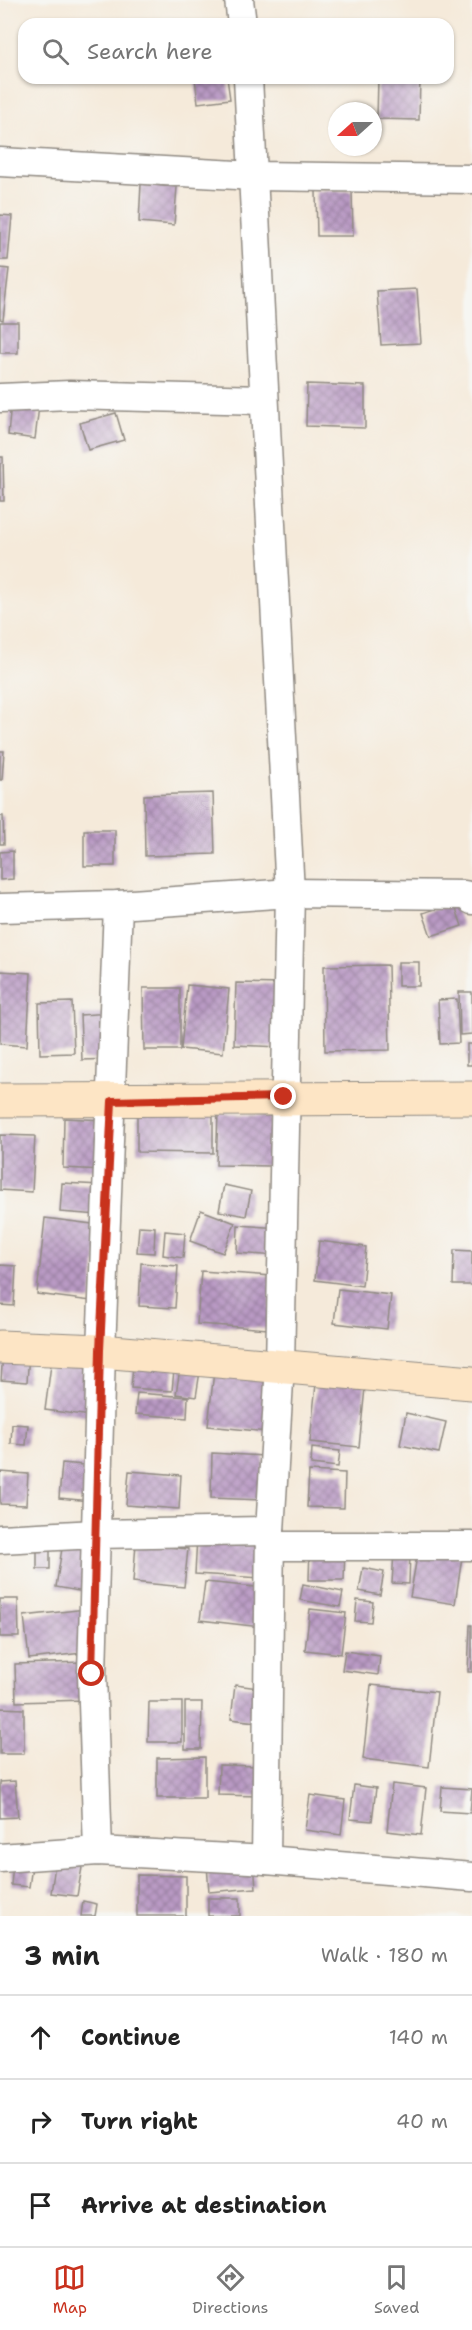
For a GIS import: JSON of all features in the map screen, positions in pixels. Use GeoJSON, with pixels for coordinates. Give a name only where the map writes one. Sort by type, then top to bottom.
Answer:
{"type":"FeatureCollection","features":[{"type":"Feature","properties":{"kind":"main road"},"geometry":{"type":"LineString","coordinates":[[0,1100],[472,1098]]}},
{"type":"Feature","properties":{"kind":"main road"},"geometry":{"type":"LineString","coordinates":[[0,1347],[100,1350],[472,1383]]}},
{"type":"Feature","properties":{"kind":"street"},"geometry":{"type":"LineString","coordinates":[[239,0],[241,18]]}},
{"type":"Feature","properties":{"kind":"street"},"geometry":{"type":"LineString","coordinates":[[248,84],[255,176],[264,400],[290,894],[280,1365],[270,1539],[266,1860]]}},
{"type":"Feature","properties":{"kind":"street"},"geometry":{"type":"LineString","coordinates":[[0,162],[255,176],[472,179]]}},
{"type":"Feature","properties":{"kind":"street"},"geometry":{"type":"LineString","coordinates":[[0,398],[70,395],[264,400]]}},
{"type":"Feature","properties":{"kind":"street"},"geometry":{"type":"LineString","coordinates":[[0,908],[118,905],[290,894],[465,895],[472,900]]}},
{"type":"Feature","properties":{"kind":"street"},"geometry":{"type":"LineString","coordinates":[[98,1851],[92,1674],[100,1350],[112,1101],[118,905]]}},
{"type":"Feature","properties":{"kind":"street"},"geometry":{"type":"LineString","coordinates":[[0,1539],[96,1534],[472,1546]]}},
{"type":"Feature","properties":{"kind":"street"},"geometry":{"type":"LineString","coordinates":[[0,1858],[98,1851],[266,1860],[472,1877]]}},
{"type":"Feature","properties":{"kind":"building"},"geometry":{"type":"Polygon","coordinates":[[[196,84],[228,84],[230,99],[198,103],[196,84]]]}},
{"type":"Feature","properties":{"kind":"building"},"geometry":{"type":"Polygon","coordinates":[[[378,84],[420,84],[419,120],[382,119],[382,102],[377,102],[378,84]]]}},
{"type":"Feature","properties":{"kind":"building"},"geometry":{"type":"Polygon","coordinates":[[[141,184],[177,187],[174,225],[139,222],[141,184]]]}},
{"type":"Feature","properties":{"kind":"building"},"geometry":{"type":"Polygon","coordinates":[[[316,191],[352,191],[353,236],[317,236],[316,191]]]}},
{"type":"Feature","properties":{"kind":"building"},"geometry":{"type":"Polygon","coordinates":[[[0,215],[12,216],[8,260],[0,260],[0,215]]]}},
{"type":"Feature","properties":{"kind":"building"},"geometry":{"type":"Polygon","coordinates":[[[0,268],[9,269],[3,320],[0,319],[0,268]]]}},
{"type":"Feature","properties":{"kind":"building"},"geometry":{"type":"Polygon","coordinates":[[[417,289],[421,343],[381,345],[377,291],[417,289]]]}},
{"type":"Feature","properties":{"kind":"building"},"geometry":{"type":"Polygon","coordinates":[[[0,322],[18,322],[18,353],[0,353],[0,322]]]}},
{"type":"Feature","properties":{"kind":"building"},"geometry":{"type":"Polygon","coordinates":[[[307,384],[365,386],[365,428],[306,426],[307,384]]]}},
{"type":"Feature","properties":{"kind":"building"},"geometry":{"type":"Polygon","coordinates":[[[11,402],[39,406],[35,439],[8,435],[11,402]]]}},
{"type":"Feature","properties":{"kind":"building"},"geometry":{"type":"Polygon","coordinates":[[[116,413],[124,440],[88,450],[80,423],[116,413]]]}},
{"type":"Feature","properties":{"kind":"building"},"geometry":{"type":"Polygon","coordinates":[[[0,457],[3,457],[4,501],[0,501],[0,457]]]}},
{"type":"Feature","properties":{"kind":"building"},"geometry":{"type":"Polygon","coordinates":[[[0,751],[4,751],[2,780],[0,780],[0,751]]]}},
{"type":"Feature","properties":{"kind":"building"},"geometry":{"type":"Polygon","coordinates":[[[213,793],[215,854],[145,856],[144,795],[213,793]]]}},
{"type":"Feature","properties":{"kind":"building"},"geometry":{"type":"Polygon","coordinates":[[[0,816],[3,816],[4,844],[0,844],[0,816]]]}},
{"type":"Feature","properties":{"kind":"building"},"geometry":{"type":"Polygon","coordinates":[[[84,830],[115,830],[115,866],[84,866],[84,830]]]}},
{"type":"Feature","properties":{"kind":"building"},"geometry":{"type":"Polygon","coordinates":[[[13,851],[13,879],[0,880],[0,852],[13,851]]]}},
{"type":"Feature","properties":{"kind":"building"},"geometry":{"type":"Polygon","coordinates":[[[454,903],[462,926],[431,936],[423,913],[454,903]]]}},
{"type":"Feature","properties":{"kind":"building"},"geometry":{"type":"Polygon","coordinates":[[[398,962],[419,962],[419,986],[398,986],[398,962]]]}},
{"type":"Feature","properties":{"kind":"building"},"geometry":{"type":"Polygon","coordinates":[[[388,965],[390,1050],[325,1051],[324,966],[388,965]]]}},
{"type":"Feature","properties":{"kind":"building"},"geometry":{"type":"Polygon","coordinates":[[[0,971],[31,973],[27,1046],[0,1044],[0,971]]]}},
{"type":"Feature","properties":{"kind":"building"},"geometry":{"type":"Polygon","coordinates":[[[236,983],[282,984],[280,1047],[234,1045],[236,983]]]}},
{"type":"Feature","properties":{"kind":"building"},"geometry":{"type":"Polygon","coordinates":[[[187,985],[229,989],[223,1053],[181,1049],[187,985]]]}},
{"type":"Feature","properties":{"kind":"building"},"geometry":{"type":"Polygon","coordinates":[[[143,988],[180,988],[180,1050],[144,1050],[143,988]]]}},
{"type":"Feature","properties":{"kind":"building"},"geometry":{"type":"Polygon","coordinates":[[[459,992],[472,992],[472,1034],[460,1035],[459,992]]]}},
{"type":"Feature","properties":{"kind":"building"},"geometry":{"type":"Polygon","coordinates":[[[457,999],[459,1043],[440,1044],[438,1000],[457,999]]]}},
{"type":"Feature","properties":{"kind":"building"},"geometry":{"type":"Polygon","coordinates":[[[72,1002],[74,1053],[40,1054],[39,1003],[72,1002]]]}},
{"type":"Feature","properties":{"kind":"building"},"geometry":{"type":"Polygon","coordinates":[[[111,1013],[112,1059],[82,1060],[80,1015],[111,1013]]]}},
{"type":"Feature","properties":{"kind":"building"},"geometry":{"type":"Polygon","coordinates":[[[467,1044],[472,1044],[472,1065],[467,1065],[467,1044]]]}},
{"type":"Feature","properties":{"kind":"building"},"geometry":{"type":"Polygon","coordinates":[[[137,1106],[213,1107],[213,1153],[137,1152],[137,1106]]]}},
{"type":"Feature","properties":{"kind":"building"},"geometry":{"type":"Polygon","coordinates":[[[218,1114],[272,1116],[270,1166],[216,1165],[218,1114]]]}},
{"type":"Feature","properties":{"kind":"building"},"geometry":{"type":"Polygon","coordinates":[[[64,1118],[104,1120],[103,1170],[63,1168],[64,1118]]]}},
{"type":"Feature","properties":{"kind":"building"},"geometry":{"type":"Polygon","coordinates":[[[0,1135],[35,1136],[32,1192],[0,1190],[0,1135]]]}},
{"type":"Feature","properties":{"kind":"building"},"geometry":{"type":"Polygon","coordinates":[[[62,1183],[101,1185],[99,1215],[60,1212],[62,1183]]]}},
{"type":"Feature","properties":{"kind":"building"},"geometry":{"type":"Polygon","coordinates":[[[224,1185],[251,1191],[246,1216],[219,1211],[224,1185]]]}},
{"type":"Feature","properties":{"kind":"building"},"geometry":{"type":"Polygon","coordinates":[[[201,1210],[235,1223],[223,1253],[190,1241],[201,1210]]]}},
{"type":"Feature","properties":{"kind":"building"},"geometry":{"type":"Polygon","coordinates":[[[45,1218],[100,1225],[91,1301],[37,1294],[45,1218]]]}},
{"type":"Feature","properties":{"kind":"building"},"geometry":{"type":"Polygon","coordinates":[[[238,1225],[280,1228],[278,1256],[237,1253],[238,1225]]]}},
{"type":"Feature","properties":{"kind":"building"},"geometry":{"type":"Polygon","coordinates":[[[139,1226],[155,1227],[154,1253],[137,1252],[139,1226]]]}},
{"type":"Feature","properties":{"kind":"building"},"geometry":{"type":"Polygon","coordinates":[[[165,1231],[185,1233],[183,1258],[163,1255],[165,1231]]]}},
{"type":"Feature","properties":{"kind":"building"},"geometry":{"type":"Polygon","coordinates":[[[319,1241],[366,1247],[362,1286],[315,1280],[319,1241]]]}},
{"type":"Feature","properties":{"kind":"building"},"geometry":{"type":"Polygon","coordinates":[[[454,1250],[472,1251],[472,1285],[453,1285],[454,1250]]]}},
{"type":"Feature","properties":{"kind":"building"},"geometry":{"type":"Polygon","coordinates":[[[141,1263],[178,1266],[175,1308],[139,1306],[141,1263]]]}},
{"type":"Feature","properties":{"kind":"building"},"geometry":{"type":"Polygon","coordinates":[[[0,1265],[16,1266],[14,1306],[0,1305],[0,1265]]]}},
{"type":"Feature","properties":{"kind":"building"},"geometry":{"type":"Polygon","coordinates":[[[201,1271],[272,1276],[269,1329],[197,1324],[201,1271]]]}},
{"type":"Feature","properties":{"kind":"building"},"geometry":{"type":"Polygon","coordinates":[[[338,1289],[391,1295],[387,1329],[334,1323],[338,1289]]]}},
{"type":"Feature","properties":{"kind":"building"},"geometry":{"type":"Polygon","coordinates":[[[3,1352],[29,1354],[27,1382],[1,1380],[3,1352]]]}},
{"type":"Feature","properties":{"kind":"building"},"geometry":{"type":"Polygon","coordinates":[[[134,1355],[175,1359],[172,1391],[131,1388],[134,1355]]]}},
{"type":"Feature","properties":{"kind":"building"},"geometry":{"type":"Polygon","coordinates":[[[52,1357],[98,1362],[91,1416],[45,1410],[52,1357]]]}},
{"type":"Feature","properties":{"kind":"building"},"geometry":{"type":"Polygon","coordinates":[[[181,1362],[201,1365],[196,1397],[176,1394],[181,1362]]]}},
{"type":"Feature","properties":{"kind":"building"},"geometry":{"type":"Polygon","coordinates":[[[214,1371],[274,1378],[268,1432],[208,1426],[214,1371]]]}},
{"type":"Feature","properties":{"kind":"building"},"geometry":{"type":"Polygon","coordinates":[[[317,1374],[366,1378],[359,1447],[310,1442],[317,1374]]]}},
{"type":"Feature","properties":{"kind":"building"},"geometry":{"type":"Polygon","coordinates":[[[137,1393],[188,1397],[187,1418],[135,1414],[137,1393]]]}},
{"type":"Feature","properties":{"kind":"building"},"geometry":{"type":"Polygon","coordinates":[[[406,1413],[446,1422],[439,1453],[400,1445],[406,1413]]]}},
{"type":"Feature","properties":{"kind":"building"},"geometry":{"type":"Polygon","coordinates":[[[12,1424],[28,1425],[26,1445],[11,1444],[12,1424]]]}},
{"type":"Feature","properties":{"kind":"building"},"geometry":{"type":"Polygon","coordinates":[[[312,1448],[340,1451],[338,1467],[311,1464],[312,1448]]]}},
{"type":"Feature","properties":{"kind":"building"},"geometry":{"type":"Polygon","coordinates":[[[212,1453],[264,1456],[262,1500],[211,1498],[212,1453]]]}},
{"type":"Feature","properties":{"kind":"building"},"geometry":{"type":"Polygon","coordinates":[[[62,1463],[94,1466],[90,1501],[59,1498],[62,1463]]]}},
{"type":"Feature","properties":{"kind":"building"},"geometry":{"type":"Polygon","coordinates":[[[129,1471],[181,1475],[179,1509],[126,1505],[129,1471]]]}},
{"type":"Feature","properties":{"kind":"building"},"geometry":{"type":"Polygon","coordinates":[[[309,1471],[345,1473],[344,1508],[307,1507],[309,1471]]]}},
{"type":"Feature","properties":{"kind":"building"},"geometry":{"type":"Polygon","coordinates":[[[0,1472],[28,1474],[26,1505],[0,1504],[0,1472]]]}},
{"type":"Feature","properties":{"kind":"building"},"geometry":{"type":"Polygon","coordinates":[[[197,1537],[263,1540],[262,1578],[195,1574],[197,1537]]]}},
{"type":"Feature","properties":{"kind":"building"},"geometry":{"type":"Polygon","coordinates":[[[63,1542],[91,1547],[84,1592],[56,1587],[63,1542]]]}},
{"type":"Feature","properties":{"kind":"building"},"geometry":{"type":"Polygon","coordinates":[[[136,1544],[188,1549],[184,1587],[133,1582],[136,1544]]]}},
{"type":"Feature","properties":{"kind":"building"},"geometry":{"type":"Polygon","coordinates":[[[37,1546],[50,1546],[50,1569],[37,1569],[37,1546]]]}},
{"type":"Feature","properties":{"kind":"building"},"geometry":{"type":"Polygon","coordinates":[[[310,1546],[345,1547],[344,1580],[309,1580],[310,1546]]]}},
{"type":"Feature","properties":{"kind":"building"},"geometry":{"type":"Polygon","coordinates":[[[418,1550],[462,1557],[455,1604],[410,1597],[418,1550]]]}},
{"type":"Feature","properties":{"kind":"building"},"geometry":{"type":"Polygon","coordinates":[[[394,1552],[410,1552],[409,1584],[392,1583],[394,1552]]]}},
{"type":"Feature","properties":{"kind":"building"},"geometry":{"type":"Polygon","coordinates":[[[363,1568],[384,1572],[380,1595],[359,1591],[363,1568]]]}},
{"type":"Feature","properties":{"kind":"building"},"geometry":{"type":"Polygon","coordinates":[[[205,1582],[265,1588],[261,1627],[200,1620],[205,1582]]]}},
{"type":"Feature","properties":{"kind":"building"},"geometry":{"type":"Polygon","coordinates":[[[303,1584],[343,1592],[340,1607],[300,1600],[303,1584]]]}},
{"type":"Feature","properties":{"kind":"building"},"geometry":{"type":"Polygon","coordinates":[[[0,1599],[18,1599],[19,1637],[0,1637],[0,1599]]]}},
{"type":"Feature","properties":{"kind":"building"},"geometry":{"type":"Polygon","coordinates":[[[357,1600],[373,1602],[371,1622],[355,1621],[357,1600]]]}},
{"type":"Feature","properties":{"kind":"building"},"geometry":{"type":"Polygon","coordinates":[[[86,1609],[91,1652],[29,1659],[24,1616],[86,1609]]]}},
{"type":"Feature","properties":{"kind":"building"},"geometry":{"type":"Polygon","coordinates":[[[310,1609],[346,1613],[341,1654],[305,1650],[310,1609]]]}},
{"type":"Feature","properties":{"kind":"building"},"geometry":{"type":"Polygon","coordinates":[[[470,1625],[472,1625],[472,1672],[468,1672],[470,1625]]]}},
{"type":"Feature","properties":{"kind":"building"},"geometry":{"type":"Polygon","coordinates":[[[345,1651],[380,1656],[378,1675],[342,1670],[345,1651]]]}},
{"type":"Feature","properties":{"kind":"building"},"geometry":{"type":"Polygon","coordinates":[[[84,1662],[86,1700],[16,1702],[15,1664],[84,1662]]]}},
{"type":"Feature","properties":{"kind":"building"},"geometry":{"type":"Polygon","coordinates":[[[235,1685],[267,1689],[264,1723],[231,1719],[235,1685]]]}},
{"type":"Feature","properties":{"kind":"building"},"geometry":{"type":"Polygon","coordinates":[[[371,1685],[437,1692],[429,1767],[363,1759],[371,1685]]]}},
{"type":"Feature","properties":{"kind":"building"},"geometry":{"type":"Polygon","coordinates":[[[149,1702],[182,1702],[182,1742],[148,1742],[149,1702]]]}},
{"type":"Feature","properties":{"kind":"building"},"geometry":{"type":"Polygon","coordinates":[[[185,1702],[202,1702],[201,1749],[185,1749],[185,1702]]]}},
{"type":"Feature","properties":{"kind":"building"},"geometry":{"type":"Polygon","coordinates":[[[0,1708],[24,1709],[24,1754],[0,1754],[0,1708]]]}},
{"type":"Feature","properties":{"kind":"building"},"geometry":{"type":"Polygon","coordinates":[[[205,1757],[205,1798],[157,1798],[157,1758],[205,1757]]]}},
{"type":"Feature","properties":{"kind":"building"},"geometry":{"type":"Polygon","coordinates":[[[219,1765],[260,1766],[259,1796],[218,1795],[219,1765]]]}},
{"type":"Feature","properties":{"kind":"building"},"geometry":{"type":"Polygon","coordinates":[[[15,1781],[18,1817],[0,1818],[0,1782],[15,1781]]]}},
{"type":"Feature","properties":{"kind":"building"},"geometry":{"type":"Polygon","coordinates":[[[392,1784],[426,1788],[421,1835],[387,1831],[392,1784]]]}},
{"type":"Feature","properties":{"kind":"building"},"geometry":{"type":"Polygon","coordinates":[[[354,1785],[376,1788],[372,1821],[350,1819],[354,1785]]]}},
{"type":"Feature","properties":{"kind":"building"},"geometry":{"type":"Polygon","coordinates":[[[442,1787],[472,1789],[470,1813],[440,1811],[442,1787]]]}},
{"type":"Feature","properties":{"kind":"building"},"geometry":{"type":"Polygon","coordinates":[[[310,1795],[345,1800],[341,1835],[305,1830],[310,1795]]]}},
{"type":"Feature","properties":{"kind":"building"},"geometry":{"type":"Polygon","coordinates":[[[56,1858],[83,1862],[77,1896],[51,1893],[56,1858]]]}},
{"type":"Feature","properties":{"kind":"building"},"geometry":{"type":"Polygon","coordinates":[[[254,1862],[256,1888],[209,1892],[207,1865],[254,1862]]]}},
{"type":"Feature","properties":{"kind":"building"},"geometry":{"type":"Polygon","coordinates":[[[13,1864],[32,1866],[29,1887],[11,1885],[13,1864]]]}},
{"type":"Feature","properties":{"kind":"building"},"geometry":{"type":"Polygon","coordinates":[[[137,1875],[186,1876],[186,1916],[137,1916],[137,1875]]]}},
{"type":"Feature","properties":{"kind":"building"},"geometry":{"type":"Polygon","coordinates":[[[208,1898],[240,1898],[240,1916],[208,1916],[208,1898]]]}},
{"type":"Feature","properties":{"kind":"building"},"geometry":{"type":"Polygon","coordinates":[[[83,1901],[97,1904],[95,1916],[81,1916],[83,1901]]]}},
{"type":"Feature","properties":{"kind":"route"},"geometry":{"type":"LineString","coordinates":[[92,1674],[100,1350],[112,1101],[284,1097]]}}]}
